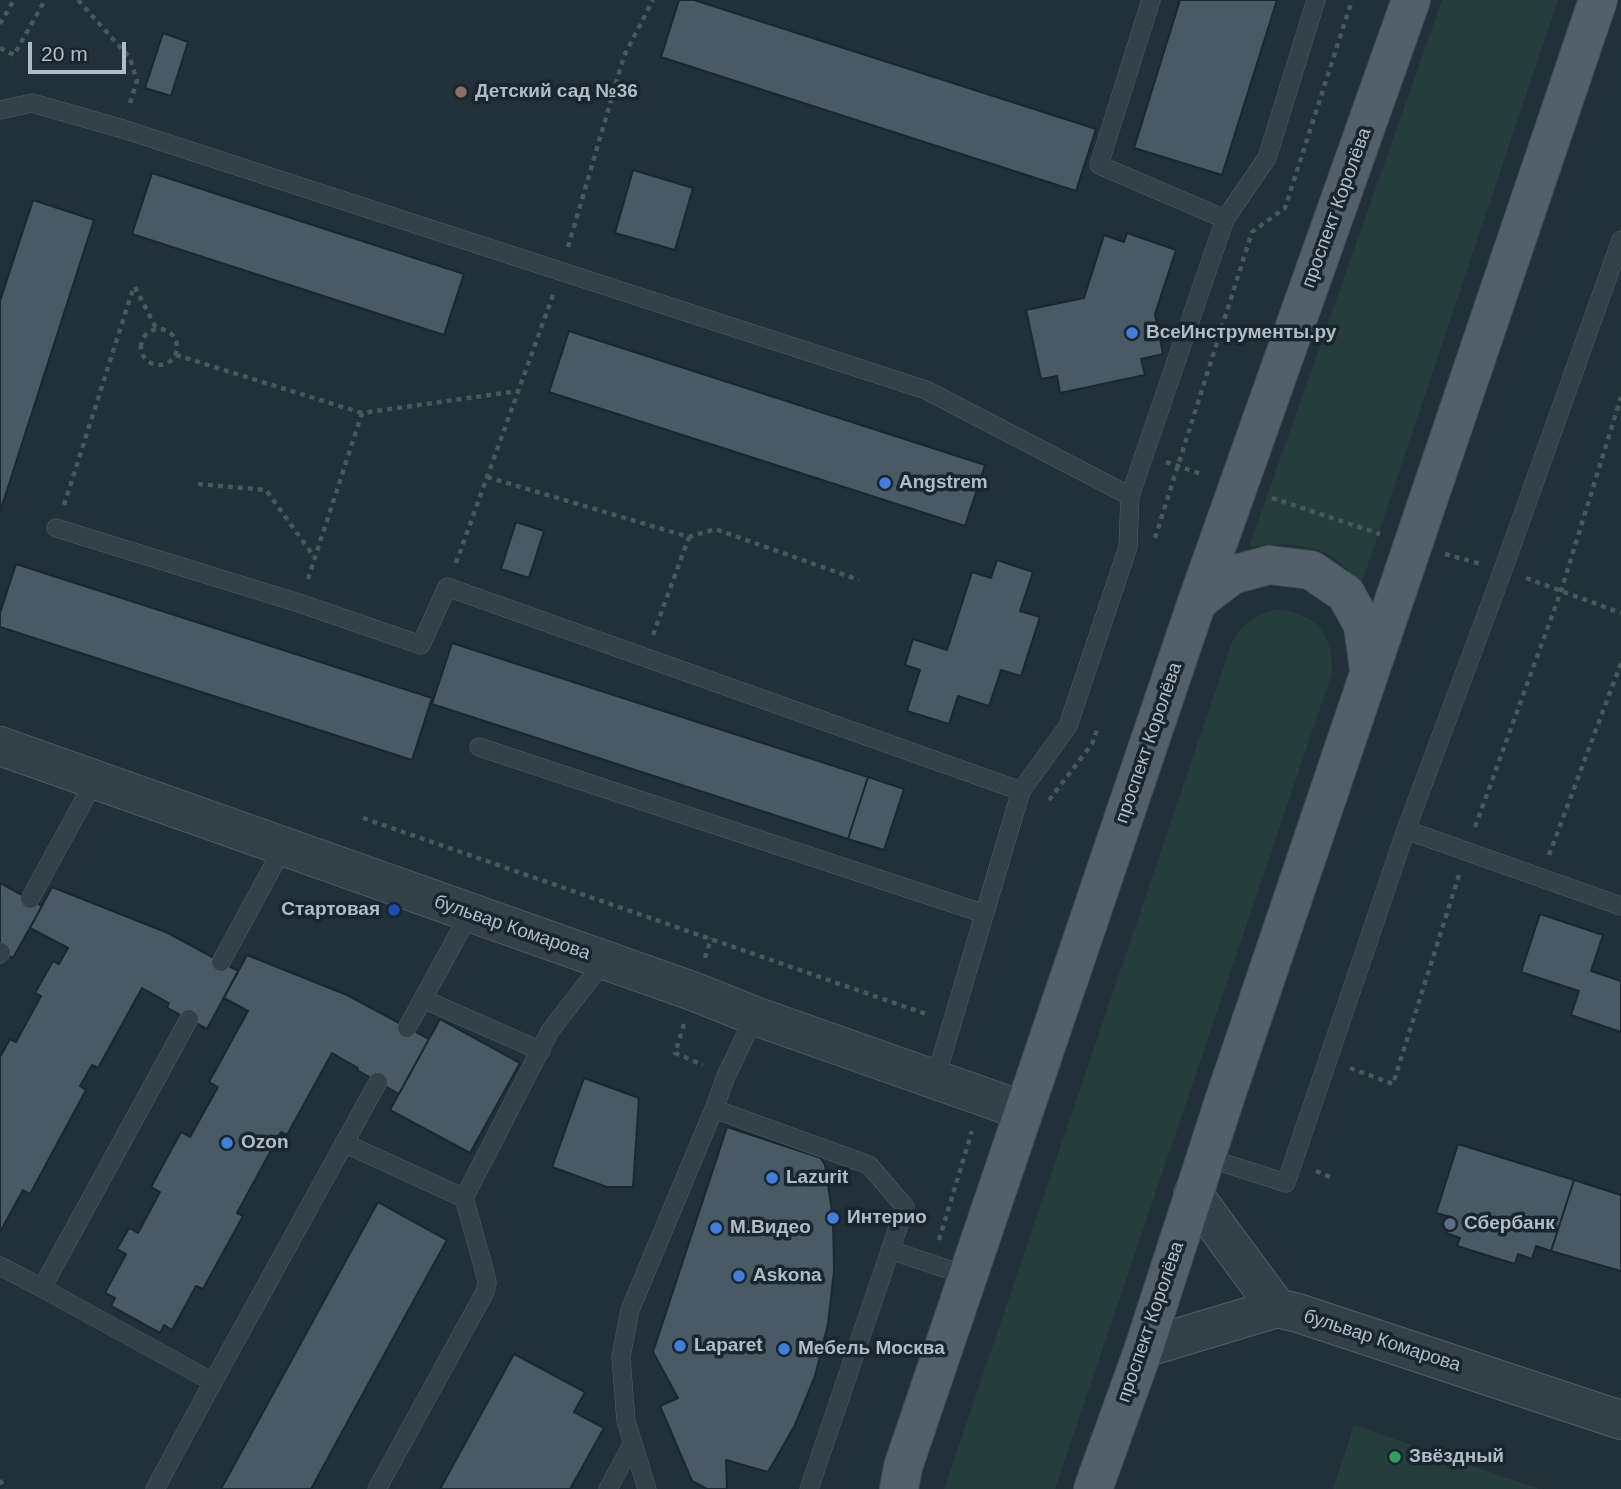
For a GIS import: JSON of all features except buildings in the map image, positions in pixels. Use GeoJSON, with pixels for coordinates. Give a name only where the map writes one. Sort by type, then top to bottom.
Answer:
{"type":"FeatureCollection","features":[{"type":"Feature","properties":{"kind":"main road","name":"проспект Королёва"},"geometry":{"type":"LineString","coordinates":[[904,1482],[968,1276],[1197,602],[1410,0]]}},
{"type":"Feature","properties":{"kind":"main road","name":"проспект Королёва"},"geometry":{"type":"LineString","coordinates":[[1093,1489],[1144,1348],[1205,1157],[1598,0]]}},
{"type":"Feature","properties":{"kind":"main road"},"geometry":{"type":"LineString","coordinates":[[1197,602],[1233,575],[1269,565],[1311,570],[1346,594],[1363,625],[1370,671]]}},
{"type":"Feature","properties":{"kind":"street","name":"бульвар Комарова"},"geometry":{"type":"LineString","coordinates":[[0,746],[1024,1111]]}},
{"type":"Feature","properties":{"kind":"street","name":"бульвар Комарова"},"geometry":{"type":"LineString","coordinates":[[1193,1194],[1277,1308],[1621,1420]]}},
{"type":"Feature","properties":{"kind":"street"},"geometry":{"type":"LineString","coordinates":[[1144,1348],[1277,1308]]}},
{"type":"Feature","properties":{"kind":"lane"},"geometry":{"type":"LineString","coordinates":[[1151,0],[1099,165],[1225,219]]}},
{"type":"Feature","properties":{"kind":"lane"},"geometry":{"type":"LineString","coordinates":[[935,1080],[1021,790],[1068,726],[1128,547],[1130,496],[1225,219],[1267,158],[1316,0]]}},
{"type":"Feature","properties":{"kind":"lane"},"geometry":{"type":"LineString","coordinates":[[0,110],[32,103],[123,129],[926,390],[1130,496]]}},
{"type":"Feature","properties":{"kind":"lane"},"geometry":{"type":"LineString","coordinates":[[1205,1157],[1286,1183],[1406,830],[1503,570],[1621,240]]}},
{"type":"Feature","properties":{"kind":"lane"},"geometry":{"type":"LineString","coordinates":[[56,528],[299,603],[421,645],[447,587],[1021,790]]}},
{"type":"Feature","properties":{"kind":"lane"},"geometry":{"type":"LineString","coordinates":[[479,747],[985,914]]}},
{"type":"Feature","properties":{"kind":"lane"},"geometry":{"type":"LineString","coordinates":[[30,899],[95,780]]}},
{"type":"Feature","properties":{"kind":"lane"},"geometry":{"type":"LineString","coordinates":[[1406,830],[1621,906]]}},
{"type":"Feature","properties":{"kind":"lane"},"geometry":{"type":"LineString","coordinates":[[221,962],[283,848]]}},
{"type":"Feature","properties":{"kind":"lane"},"geometry":{"type":"LineString","coordinates":[[407,1028],[470,913]]}},
{"type":"Feature","properties":{"kind":"lane"},"geometry":{"type":"LineString","coordinates":[[377,1489],[485,1292],[485,1273],[464,1198],[550,1031],[605,960]]}},
{"type":"Feature","properties":{"kind":"lane"},"geometry":{"type":"LineString","coordinates":[[424,999],[541,1051]]}},
{"type":"Feature","properties":{"kind":"lane"},"geometry":{"type":"LineString","coordinates":[[647,1489],[626,1421],[621,1357],[630,1310],[726,1076],[755,1016]]}},
{"type":"Feature","properties":{"kind":"lane"},"geometry":{"type":"LineString","coordinates":[[42,1288],[189,1019]]}},
{"type":"Feature","properties":{"kind":"lane"},"geometry":{"type":"LineString","coordinates":[[155,1489],[378,1082]]}},
{"type":"Feature","properties":{"kind":"lane"},"geometry":{"type":"LineString","coordinates":[[714,1110],[869,1165],[905,1207],[808,1489]]}},
{"type":"Feature","properties":{"kind":"lane"},"geometry":{"type":"LineString","coordinates":[[344,1143],[464,1198]]}},
{"type":"Feature","properties":{"kind":"lane"},"geometry":{"type":"LineString","coordinates":[[890,1250],[968,1276]]}},
{"type":"Feature","properties":{"kind":"lane"},"geometry":{"type":"LineString","coordinates":[[0,1266],[213,1382]]}},
{"type":"Feature","properties":{"kind":"lane"},"geometry":{"type":"LineString","coordinates":[[608,1489],[633,1443]]}},
{"type":"Feature","properties":{"kind":"path"},"geometry":{"type":"LineString","coordinates":[[0,24],[14,0]]}},
{"type":"Feature","properties":{"kind":"path"},"geometry":{"type":"LineString","coordinates":[[0,48],[14,55],[45,0]]}},
{"type":"Feature","properties":{"kind":"path"},"geometry":{"type":"LineString","coordinates":[[78,0],[130,58],[136,81],[123,129]]}},
{"type":"Feature","properties":{"kind":"path"},"geometry":{"type":"LineString","coordinates":[[56,528],[134,286],[157,330]]}},
{"type":"Feature","properties":{"kind":"path"},"geometry":{"type":"LineString","coordinates":[[152,329],[167,330],[177,340],[176,355],[166,365],[151,365],[141,354],[141,339],[152,329]]}},
{"type":"Feature","properties":{"kind":"path"},"geometry":{"type":"LineString","coordinates":[[176,355],[362,413],[518,391]]}},
{"type":"Feature","properties":{"kind":"path"},"geometry":{"type":"LineString","coordinates":[[1328,1060],[1393,1084],[1467,851],[1561,591],[1621,397]]}},
{"type":"Feature","properties":{"kind":"path"},"geometry":{"type":"LineString","coordinates":[[299,603],[362,413]]}},
{"type":"Feature","properties":{"kind":"path"},"geometry":{"type":"LineString","coordinates":[[1145,455],[1413,544],[1503,570],[1621,613]]}},
{"type":"Feature","properties":{"kind":"path"},"geometry":{"type":"LineString","coordinates":[[487,477],[689,537],[715,529],[859,580]]}},
{"type":"Feature","properties":{"kind":"path"},"geometry":{"type":"LineString","coordinates":[[198,484],[266,490],[314,558]]}},
{"type":"Feature","properties":{"kind":"path"},"geometry":{"type":"LineString","coordinates":[[645,658],[689,537]]}},
{"type":"Feature","properties":{"kind":"path"},"geometry":{"type":"LineString","coordinates":[[1540,877],[1621,663]]}},
{"type":"Feature","properties":{"kind":"path"},"geometry":{"type":"LineString","coordinates":[[363,818],[952,1023]]}},
{"type":"Feature","properties":{"kind":"path"},"geometry":{"type":"LineString","coordinates":[[695,992],[675,1053],[726,1076]]}},
{"type":"Feature","properties":{"kind":"path"},"geometry":{"type":"LineString","coordinates":[[0,1480],[5,1489]]}},
{"type":"Feature","properties":{"kind":"green space"},"geometry":{"type":"Polygon","coordinates":[[[1442,0],[1558,0],[1360,588],[1344,566],[1323,552],[1287,545],[1249,547],[1442,0]]]}},
{"type":"Feature","properties":{"kind":"green space"},"geometry":{"type":"Polygon","coordinates":[[[1278,609],[1303,616],[1320,628],[1329,647],[1332,673],[1055,1489],[944,1489],[1232,642],[1251,620],[1278,609]]]}},
{"type":"Feature","properties":{"kind":"green space","name":"Звёздный"},"geometry":{"type":"Polygon","coordinates":[[[1354,1425],[1539,1489],[1333,1489],[1354,1425]]]}},
{"type":"Feature","properties":{"kind":"place","name":"Детский сад №36"},"geometry":{"type":"Point","coordinates":[461,92]}},
{"type":"Feature","properties":{"kind":"place","name":"ВсеИнструменты.ру"},"geometry":{"type":"Point","coordinates":[1132,333]}},
{"type":"Feature","properties":{"kind":"place","name":"Angstrem"},"geometry":{"type":"Point","coordinates":[885,483]}},
{"type":"Feature","properties":{"kind":"place","name":"Стартовая"},"geometry":{"type":"Point","coordinates":[394,910]}},
{"type":"Feature","properties":{"kind":"place","name":"Ozon"},"geometry":{"type":"Point","coordinates":[227,1143]}},
{"type":"Feature","properties":{"kind":"place","name":"Lazurit"},"geometry":{"type":"Point","coordinates":[772,1178]}},
{"type":"Feature","properties":{"kind":"place","name":"Интерио"},"geometry":{"type":"Point","coordinates":[833,1218]}},
{"type":"Feature","properties":{"kind":"place","name":"Сбербанк"},"geometry":{"type":"Point","coordinates":[1450,1224]}},
{"type":"Feature","properties":{"kind":"place","name":"М.Видео"},"geometry":{"type":"Point","coordinates":[716,1228]}},
{"type":"Feature","properties":{"kind":"place","name":"Askona"},"geometry":{"type":"Point","coordinates":[739,1276]}},
{"type":"Feature","properties":{"kind":"place","name":"Laparet"},"geometry":{"type":"Point","coordinates":[680,1346]}},
{"type":"Feature","properties":{"kind":"place","name":"Мебель Москва"},"geometry":{"type":"Point","coordinates":[784,1349]}},
{"type":"Feature","properties":{"kind":"place","name":"Звёздный"},"geometry":{"type":"Point","coordinates":[1395,1457]}}]}
